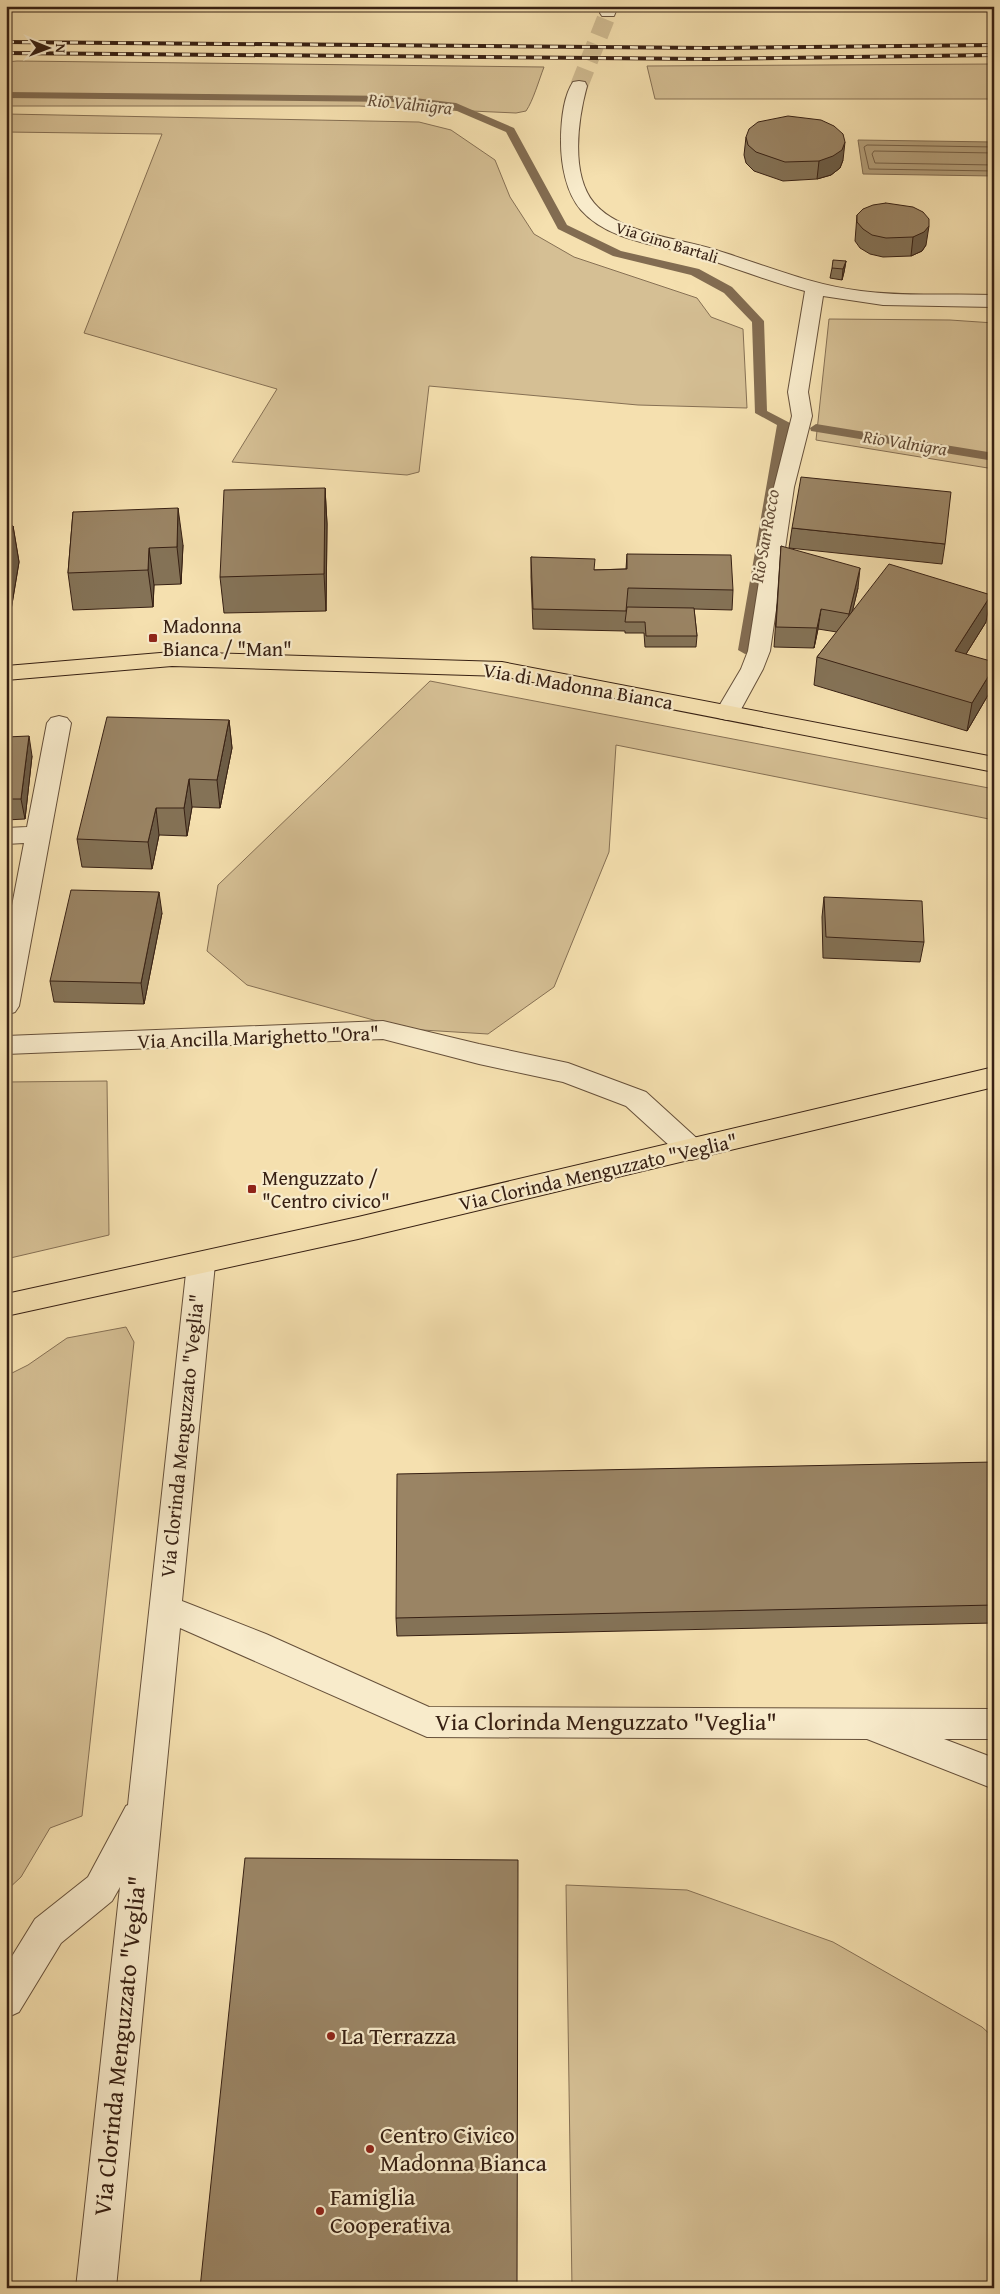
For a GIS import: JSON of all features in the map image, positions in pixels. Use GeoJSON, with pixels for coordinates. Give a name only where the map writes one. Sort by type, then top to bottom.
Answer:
{"type":"FeatureCollection","features":[{"type":"Feature","properties":{"kind":"main road","name":"Via di Madonna Bianca"},"geometry":{"type":"LineString","coordinates":[[6,673],[172,659],[502,668],[994,765]]}},
{"type":"Feature","properties":{"kind":"main road","name":"Via Clorinda Menguzzato \"Veglia\""},"geometry":{"type":"LineString","coordinates":[[6,1305],[201,1264],[692,1150],[994,1077]]}},
{"type":"Feature","properties":{"kind":"street","name":"Via Gino Bartali"},"geometry":{"type":"LineString","coordinates":[[579,86],[572,108],[569,131],[572,176],[586,205],[610,225],[645,237],[718,256],[815,289],[891,300],[994,301]]}},
{"type":"Feature","properties":{"kind":"street"},"geometry":{"type":"LineString","coordinates":[[727,713],[752,669],[759,651],[784,487],[802,416],[798,392],[815,289]]}},
{"type":"Feature","properties":{"kind":"street"},"geometry":{"type":"LineString","coordinates":[[6,1006],[59,723]]}},
{"type":"Feature","properties":{"kind":"street"},"geometry":{"type":"LineString","coordinates":[[6,836],[38,834]]}},
{"type":"Feature","properties":{"kind":"street","name":"Via Ancilla Marighetto \"Ora\""},"geometry":{"type":"LineString","coordinates":[[6,1045],[383,1030],[479,1054],[568,1072],[636,1099],[692,1150]]}},
{"type":"Feature","properties":{"kind":"street","name":"Via Clorinda Menguzzato \"Veglia\""},"geometry":{"type":"LineString","coordinates":[[96,2288],[164,1609],[201,1264]]}},
{"type":"Feature","properties":{"kind":"street","name":"Via Clorinda Menguzzato \"Veglia\""},"geometry":{"type":"LineString","coordinates":[[164,1609],[246,1640],[427,1722],[861,1722],[994,1724]]}},
{"type":"Feature","properties":{"kind":"street","name":"Via Clorinda Menguzzato \"Veglia\""},"geometry":{"type":"LineString","coordinates":[[861,1722],[994,1774]]}},
{"type":"Feature","properties":{"kind":"street","name":"Via Clorinda Menguzzato \"Veglia\""},"geometry":{"type":"LineString","coordinates":[[6,2000],[48,1931],[100,1890],[145,1804]]}},
{"type":"Feature","properties":{"kind":"shaded area"},"geometry":{"type":"Polygon","coordinates":[[[6,62],[544,67],[529,107],[526,111],[516,113],[359,106],[6,106],[6,62]]]}},
{"type":"Feature","properties":{"kind":"shaded area"},"geometry":{"type":"Polygon","coordinates":[[[994,64],[994,99],[655,99],[647,66],[994,64]]]}},
{"type":"Feature","properties":{"kind":"shaded area"},"geometry":{"type":"Polygon","coordinates":[[[6,114],[419,122],[451,130],[495,160],[510,197],[534,234],[574,257],[697,298],[711,317],[743,329],[747,408],[638,405],[429,386],[419,472],[407,475],[232,462],[277,389],[84,333],[162,134],[6,132],[6,114]]]}},
{"type":"Feature","properties":{"kind":"shaded area"},"geometry":{"type":"Polygon","coordinates":[[[829,319],[950,320],[994,323],[994,469],[816,440],[829,319]]]}},
{"type":"Feature","properties":{"kind":"shaded area"},"geometry":{"type":"Polygon","coordinates":[[[430,681],[994,789],[994,820],[616,745],[609,852],[554,987],[488,1034],[406,1029],[247,985],[207,951],[218,885],[430,681]]]}},
{"type":"Feature","properties":{"kind":"shaded area"},"geometry":{"type":"Polygon","coordinates":[[[107,1081],[109,1235],[6,1259],[6,1082],[107,1081]]]}},
{"type":"Feature","properties":{"kind":"shaded area"},"geometry":{"type":"Polygon","coordinates":[[[126,1327],[134,1342],[82,1816],[50,1828],[21,1877],[6,1891],[6,1376],[28,1365],[67,1338],[126,1327]]]}},
{"type":"Feature","properties":{"kind":"shaded area"},"geometry":{"type":"Polygon","coordinates":[[[566,1885],[687,1890],[833,1942],[982,2027],[994,2038],[994,2288],[572,2288],[566,1885]]]}},
{"type":"Feature","properties":{"kind":"water"},"geometry":{"type":"Polygon","coordinates":[[[858,140],[994,142],[994,176],[863,174],[858,140]]]}},
{"type":"Feature","properties":{"kind":"building"},"geometry":{"type":"Polygon","coordinates":[[[788,116],[821,120],[834,126],[843,134],[845,142],[842,150],[833,156],[819,161],[785,162],[756,152],[748,145],[746,137],[749,129],[758,122],[788,116]]]}},
{"type":"Feature","properties":{"kind":"building"},"geometry":{"type":"Polygon","coordinates":[[[886,203],[913,207],[923,212],[929,219],[929,226],[924,232],[913,237],[886,238],[872,235],[857,222],[857,215],[863,209],[886,203]]]}},
{"type":"Feature","properties":{"kind":"building"},"geometry":{"type":"Polygon","coordinates":[[[833,260],[846,261],[843,269],[832,268],[833,260]]]}},
{"type":"Feature","properties":{"kind":"building"},"geometry":{"type":"Polygon","coordinates":[[[801,477],[951,492],[945,544],[792,528],[801,477]]]}},
{"type":"Feature","properties":{"kind":"building"},"geometry":{"type":"Polygon","coordinates":[[[325,488],[324,574],[220,577],[224,490],[325,488]]]}},
{"type":"Feature","properties":{"kind":"building"},"geometry":{"type":"Polygon","coordinates":[[[178,508],[177,547],[149,548],[148,570],[68,573],[73,512],[178,508]]]}},
{"type":"Feature","properties":{"kind":"building"},"geometry":{"type":"Polygon","coordinates":[[[6,526],[13,526],[6,562],[6,526]]]}},
{"type":"Feature","properties":{"kind":"building"},"geometry":{"type":"Polygon","coordinates":[[[781,546],[860,568],[849,614],[821,609],[817,628],[776,627],[781,546]]]}},
{"type":"Feature","properties":{"kind":"building"},"geometry":{"type":"Polygon","coordinates":[[[627,554],[731,555],[733,590],[628,588],[626,611],[533,609],[531,557],[595,559],[594,570],[627,569],[627,554]]]}},
{"type":"Feature","properties":{"kind":"building"},"geometry":{"type":"Polygon","coordinates":[[[889,564],[991,595],[955,651],[994,662],[994,667],[972,703],[817,657],[889,564]]]}},
{"type":"Feature","properties":{"kind":"building"},"geometry":{"type":"Polygon","coordinates":[[[627,607],[694,608],[697,636],[646,636],[645,622],[625,622],[627,607]]]}},
{"type":"Feature","properties":{"kind":"building"},"geometry":{"type":"Polygon","coordinates":[[[107,717],[229,720],[217,780],[189,779],[184,808],[156,808],[148,842],[77,839],[107,717]]]}},
{"type":"Feature","properties":{"kind":"building"},"geometry":{"type":"Polygon","coordinates":[[[29,736],[21,799],[6,799],[6,737],[29,736]]]}},
{"type":"Feature","properties":{"kind":"building"},"geometry":{"type":"Polygon","coordinates":[[[71,890],[159,892],[141,983],[50,981],[71,890]]]}},
{"type":"Feature","properties":{"kind":"building"},"geometry":{"type":"Polygon","coordinates":[[[824,897],[922,901],[924,942],[826,937],[824,897]]]}},
{"type":"Feature","properties":{"kind":"building"},"geometry":{"type":"Polygon","coordinates":[[[994,1462],[994,1605],[396,1618],[397,1474],[994,1462]]]}},
{"type":"Feature","properties":{"kind":"building","name":"Centro Civico Madonna Bianca"},"geometry":{"type":"Polygon","coordinates":[[[245,1858],[518,1860],[517,2288],[200,2288],[245,1858]]]}},
{"type":"Feature","properties":{"kind":"waterway","name":"Rio Valnigra"},"geometry":{"type":"LineString","coordinates":[[6,95],[398,99],[452,105],[510,130],[562,227],[617,254],[695,272],[728,290],[758,321],[761,413],[784,423],[745,650]]}},
{"type":"Feature","properties":{"kind":"waterway","name":"Rio Valnigra"},"geometry":{"type":"LineString","coordinates":[[816,428],[994,457]]}},
{"type":"Feature","properties":{"kind":"tunnel"},"geometry":{"type":"LineString","coordinates":[[579,86],[608,13]]}},
{"type":"Feature","properties":{"kind":"railway"},"geometry":{"type":"LineString","coordinates":[[6,42],[707,48],[994,45]]}},
{"type":"Feature","properties":{"kind":"railway"},"geometry":{"type":"LineString","coordinates":[[6,53],[707,59],[994,55]]}},
{"type":"Feature","properties":{"kind":"place","name":"Madonna Bianca / \"Man\""},"geometry":{"type":"Point","coordinates":[153,638]}},
{"type":"Feature","properties":{"kind":"place","name":"Menguzzato / \"Centro civico\""},"geometry":{"type":"Point","coordinates":[252,1189]}},
{"type":"Feature","properties":{"kind":"place","name":"La Terrazza"},"geometry":{"type":"Point","coordinates":[331,2036]}},
{"type":"Feature","properties":{"kind":"place","name":"Centro Civico Madonna Bianca"},"geometry":{"type":"Point","coordinates":[370,2149]}},
{"type":"Feature","properties":{"kind":"place","name":"Famiglia Cooperativa"},"geometry":{"type":"Point","coordinates":[320,2211]}},
{"type":"Feature","properties":{"kind":"water label","name":"Rio San Rocco"},"geometry":{"type":"Point","coordinates":[765,536]}}]}
